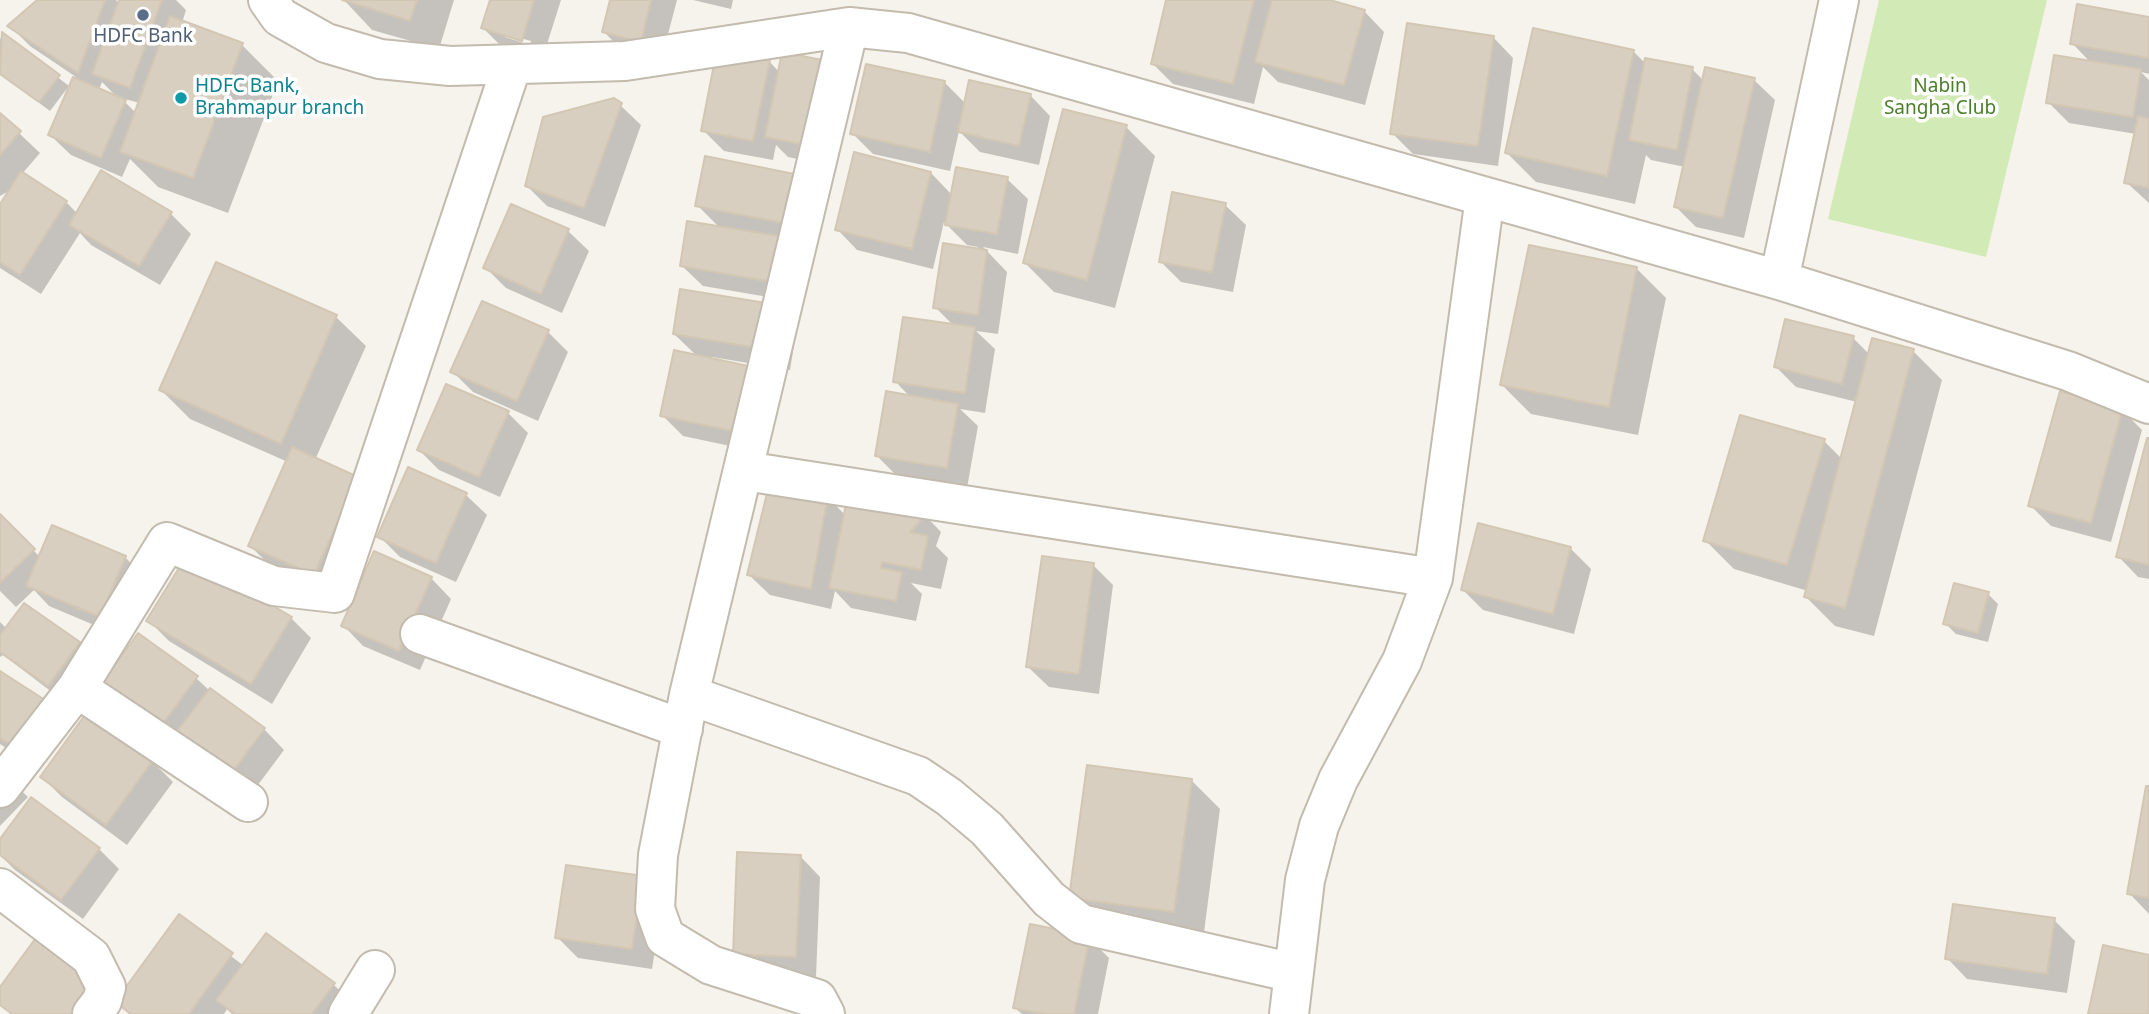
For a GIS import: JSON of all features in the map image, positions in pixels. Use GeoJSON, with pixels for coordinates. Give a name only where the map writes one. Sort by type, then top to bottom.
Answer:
{"type":"FeatureCollection","features":[{"type":"Feature","properties":{"kind":"street"},"geometry":{"type":"LineString","coordinates":[[268,0],[280,17],[326,43],[380,60],[450,66],[625,61],[849,27],[908,33],[1779,280],[2068,371],[2149,404]]}},
{"type":"Feature","properties":{"kind":"street"},"geometry":{"type":"LineString","coordinates":[[1779,280],[1839,0]]}},
{"type":"Feature","properties":{"kind":"street"},"geometry":{"type":"LineString","coordinates":[[825,1014],[817,999],[710,965],[665,937],[655,909],[658,855],[686,712],[849,27]]}},
{"type":"Feature","properties":{"kind":"street"},"geometry":{"type":"LineString","coordinates":[[0,788],[77,688],[167,542],[274,586],[335,593],[512,65]]}},
{"type":"Feature","properties":{"kind":"street"},"geometry":{"type":"LineString","coordinates":[[1289,1014],[1305,880],[1319,827],[1338,780],[1402,661],[1433,578],[1485,197]]}},
{"type":"Feature","properties":{"kind":"street"},"geometry":{"type":"LineString","coordinates":[[745,471],[1433,578]]}},
{"type":"Feature","properties":{"kind":"street"},"geometry":{"type":"LineString","coordinates":[[420,634],[918,776],[949,797],[987,829],[1049,899],[1081,924],[1294,973]]}},
{"type":"Feature","properties":{"kind":"street"},"geometry":{"type":"LineString","coordinates":[[77,688],[248,802]]}},
{"type":"Feature","properties":{"kind":"street"},"geometry":{"type":"LineString","coordinates":[[0,888],[91,957],[106,987],[102,1001],[92,1014]]}},
{"type":"Feature","properties":{"kind":"street"},"geometry":{"type":"LineString","coordinates":[[348,1014],[375,970]]}},
{"type":"Feature","properties":{"kind":"green space","name":"Nabin Sangha Club"},"geometry":{"type":"Polygon","coordinates":[[[1879,0],[2047,0],[1986,257],[1828,219],[1879,0]]]}},
{"type":"Feature","properties":{"kind":"building"},"geometry":{"type":"Polygon","coordinates":[[[37,0],[105,0],[78,73],[7,26],[37,0]]]}},
{"type":"Feature","properties":{"kind":"building"},"geometry":{"type":"Polygon","coordinates":[[[119,0],[162,0],[130,88],[92,74],[119,0]]]}},
{"type":"Feature","properties":{"kind":"building"},"geometry":{"type":"Polygon","coordinates":[[[342,0],[417,0],[410,21],[342,0]]]}},
{"type":"Feature","properties":{"kind":"building"},"geometry":{"type":"Polygon","coordinates":[[[490,0],[534,0],[522,41],[481,28],[490,0]]]}},
{"type":"Feature","properties":{"kind":"building"},"geometry":{"type":"Polygon","coordinates":[[[610,0],[651,0],[641,42],[602,32],[610,0]]]}},
{"type":"Feature","properties":{"kind":"building"},"geometry":{"type":"Polygon","coordinates":[[[1166,0],[1254,0],[1233,84],[1151,64],[1166,0]]]}},
{"type":"Feature","properties":{"kind":"building"},"geometry":{"type":"Polygon","coordinates":[[[1272,0],[1330,0],[1365,10],[1344,85],[1255,62],[1272,0]]]}},
{"type":"Feature","properties":{"kind":"building"},"geometry":{"type":"Polygon","coordinates":[[[2077,4],[2149,17],[2149,58],[2070,44],[2077,4]]]}},
{"type":"Feature","properties":{"kind":"building","name":"HDFC Bank, Brahmapur branch"},"geometry":{"type":"Polygon","coordinates":[[[170,16],[243,43],[193,178],[120,152],[170,16]]]}},
{"type":"Feature","properties":{"kind":"building"},"geometry":{"type":"Polygon","coordinates":[[[1407,23],[1494,36],[1478,146],[1390,134],[1407,23]]]}},
{"type":"Feature","properties":{"kind":"building"},"geometry":{"type":"Polygon","coordinates":[[[1533,28],[1634,50],[1607,176],[1505,153],[1533,28]]]}},
{"type":"Feature","properties":{"kind":"building"},"geometry":{"type":"Polygon","coordinates":[[[2,32],[60,75],[39,102],[0,74],[2,32]]]}},
{"type":"Feature","properties":{"kind":"building"},"geometry":{"type":"Polygon","coordinates":[[[717,49],[770,60],[753,141],[701,131],[717,49]]]}},
{"type":"Feature","properties":{"kind":"building"},"geometry":{"type":"Polygon","coordinates":[[[782,52],[827,61],[810,146],[765,137],[782,52]]]}},
{"type":"Feature","properties":{"kind":"building"},"geometry":{"type":"Polygon","coordinates":[[[2054,55],[2141,69],[2133,117],[2046,103],[2054,55]]]}},
{"type":"Feature","properties":{"kind":"building"},"geometry":{"type":"Polygon","coordinates":[[[1645,58],[1693,67],[1677,150],[1629,140],[1645,58]]]}},
{"type":"Feature","properties":{"kind":"building"},"geometry":{"type":"Polygon","coordinates":[[[866,64],[945,81],[930,152],[850,134],[866,64]]]}},
{"type":"Feature","properties":{"kind":"building"},"geometry":{"type":"Polygon","coordinates":[[[1705,67],[1755,78],[1723,218],[1674,207],[1705,67]]]}},
{"type":"Feature","properties":{"kind":"building"},"geometry":{"type":"Polygon","coordinates":[[[73,77],[126,100],[101,158],[48,135],[73,77]]]}},
{"type":"Feature","properties":{"kind":"building"},"geometry":{"type":"Polygon","coordinates":[[[969,80],[1031,94],[1019,146],[958,132],[969,80]]]}},
{"type":"Feature","properties":{"kind":"building"},"geometry":{"type":"Polygon","coordinates":[[[614,98],[622,103],[584,208],[525,186],[543,117],[614,98]]]}},
{"type":"Feature","properties":{"kind":"building"},"geometry":{"type":"Polygon","coordinates":[[[1063,109],[1127,125],[1087,280],[1023,263],[1063,109]]]}},
{"type":"Feature","properties":{"kind":"building"},"geometry":{"type":"Polygon","coordinates":[[[0,113],[21,131],[0,155],[0,113]]]}},
{"type":"Feature","properties":{"kind":"building"},"geometry":{"type":"Polygon","coordinates":[[[2138,116],[2149,119],[2149,188],[2124,183],[2138,116]]]}},
{"type":"Feature","properties":{"kind":"building"},"geometry":{"type":"Polygon","coordinates":[[[854,152],[931,172],[912,249],[835,230],[854,152]]]}},
{"type":"Feature","properties":{"kind":"building"},"geometry":{"type":"Polygon","coordinates":[[[705,156],[804,176],[794,225],[695,206],[705,156]]]}},
{"type":"Feature","properties":{"kind":"building"},"geometry":{"type":"Polygon","coordinates":[[[956,167],[1008,177],[997,234],[945,225],[956,167]]]}},
{"type":"Feature","properties":{"kind":"building"},"geometry":{"type":"Polygon","coordinates":[[[101,170],[172,212],[139,266],[69,225],[101,170]]]}},
{"type":"Feature","properties":{"kind":"building"},"geometry":{"type":"Polygon","coordinates":[[[21,171],[67,201],[20,275],[0,262],[0,204],[21,171]]]}},
{"type":"Feature","properties":{"kind":"building"},"geometry":{"type":"Polygon","coordinates":[[[1172,192],[1226,203],[1212,272],[1159,262],[1172,192]]]}},
{"type":"Feature","properties":{"kind":"building"},"geometry":{"type":"Polygon","coordinates":[[[511,204],[569,229],[541,294],[483,268],[511,204]]]}},
{"type":"Feature","properties":{"kind":"building"},"geometry":{"type":"Polygon","coordinates":[[[687,221],[791,238],[784,284],[680,266],[687,221]]]}},
{"type":"Feature","properties":{"kind":"building"},"geometry":{"type":"Polygon","coordinates":[[[943,243],[987,250],[978,315],[933,308],[943,243]]]}},
{"type":"Feature","properties":{"kind":"building"},"geometry":{"type":"Polygon","coordinates":[[[1529,245],[1637,267],[1609,407],[1500,385],[1529,245]]]}},
{"type":"Feature","properties":{"kind":"building"},"geometry":{"type":"Polygon","coordinates":[[[216,262],[337,315],[281,444],[159,390],[216,262]]]}},
{"type":"Feature","properties":{"kind":"building"},"geometry":{"type":"Polygon","coordinates":[[[680,289],[778,305],[770,350],[673,334],[680,289]]]}},
{"type":"Feature","properties":{"kind":"building"},"geometry":{"type":"Polygon","coordinates":[[[482,301],[549,330],[517,401],[450,372],[482,301]]]}},
{"type":"Feature","properties":{"kind":"building"},"geometry":{"type":"Polygon","coordinates":[[[903,317],[975,327],[965,393],[893,382],[903,317]]]}},
{"type":"Feature","properties":{"kind":"building"},"geometry":{"type":"Polygon","coordinates":[[[1785,319],[1854,336],[1842,384],[1774,367],[1785,319]]]}},
{"type":"Feature","properties":{"kind":"building"},"geometry":{"type":"Polygon","coordinates":[[[1872,338],[1914,349],[1845,608],[1804,597],[1872,338]]]}},
{"type":"Feature","properties":{"kind":"building"},"geometry":{"type":"Polygon","coordinates":[[[674,350],[762,369],[748,434],[660,416],[674,350]]]}},
{"type":"Feature","properties":{"kind":"building"},"geometry":{"type":"Polygon","coordinates":[[[446,384],[509,411],[479,477],[417,450],[446,384]]]}},
{"type":"Feature","properties":{"kind":"building"},"geometry":{"type":"Polygon","coordinates":[[[886,391],[958,404],[947,468],[875,456],[886,391]]]}},
{"type":"Feature","properties":{"kind":"building"},"geometry":{"type":"Polygon","coordinates":[[[2060,391],[2123,408],[2091,523],[2028,506],[2060,391]]]}},
{"type":"Feature","properties":{"kind":"building"},"geometry":{"type":"Polygon","coordinates":[[[1740,415],[1825,439],[1787,565],[1703,541],[1740,415]]]}},
{"type":"Feature","properties":{"kind":"building"},"geometry":{"type":"Polygon","coordinates":[[[2149,438],[2149,565],[2116,557],[2149,438]]]}},
{"type":"Feature","properties":{"kind":"building"},"geometry":{"type":"Polygon","coordinates":[[[292,447],[358,477],[314,575],[248,546],[292,447]]]}},
{"type":"Feature","properties":{"kind":"building"},"geometry":{"type":"Polygon","coordinates":[[[408,467],[467,493],[436,563],[377,537],[408,467]]]}},
{"type":"Feature","properties":{"kind":"building"},"geometry":{"type":"Polygon","coordinates":[[[769,485],[828,496],[811,589],[747,575],[769,485]]]}},
{"type":"Feature","properties":{"kind":"building"},"geometry":{"type":"Polygon","coordinates":[[[848,494],[922,510],[919,523],[910,532],[928,536],[921,570],[882,562],[881,568],[902,572],[896,601],[829,588],[848,494]]]}},
{"type":"Feature","properties":{"kind":"building"},"geometry":{"type":"Polygon","coordinates":[[[0,514],[35,549],[0,583],[0,514]]]}},
{"type":"Feature","properties":{"kind":"building"},"geometry":{"type":"Polygon","coordinates":[[[1478,523],[1571,547],[1553,614],[1461,590],[1478,523]]]}},
{"type":"Feature","properties":{"kind":"building"},"geometry":{"type":"Polygon","coordinates":[[[52,525],[126,556],[100,617],[26,586],[52,525]]]}},
{"type":"Feature","properties":{"kind":"building"},"geometry":{"type":"Polygon","coordinates":[[[374,551],[432,577],[399,651],[341,626],[374,551]]]}},
{"type":"Feature","properties":{"kind":"building"},"geometry":{"type":"Polygon","coordinates":[[[187,555],[292,617],[251,684],[146,621],[187,555]]]}},
{"type":"Feature","properties":{"kind":"building"},"geometry":{"type":"Polygon","coordinates":[[[1042,556],[1094,563],[1079,674],[1026,667],[1042,556]]]}},
{"type":"Feature","properties":{"kind":"building"},"geometry":{"type":"Polygon","coordinates":[[[1954,583],[1989,592],[1978,633],[1943,624],[1954,583]]]}},
{"type":"Feature","properties":{"kind":"building"},"geometry":{"type":"Polygon","coordinates":[[[24,603],[80,642],[48,686],[0,652],[0,635],[24,603]]]}},
{"type":"Feature","properties":{"kind":"building"},"geometry":{"type":"Polygon","coordinates":[[[138,633],[198,676],[161,726],[102,683],[138,633]]]}},
{"type":"Feature","properties":{"kind":"building"},"geometry":{"type":"Polygon","coordinates":[[[0,671],[45,700],[14,747],[0,738],[0,671]]]}},
{"type":"Feature","properties":{"kind":"building"},"geometry":{"type":"Polygon","coordinates":[[[210,688],[265,728],[228,778],[172,738],[210,688]]]}},
{"type":"Feature","properties":{"kind":"building"},"geometry":{"type":"Polygon","coordinates":[[[87,712],[153,760],[106,825],[40,777],[87,712]]]}},
{"type":"Feature","properties":{"kind":"building"},"geometry":{"type":"Polygon","coordinates":[[[1087,765],[1192,779],[1174,912],[1069,898],[1087,765]]]}},
{"type":"Feature","properties":{"kind":"building"},"geometry":{"type":"Polygon","coordinates":[[[2146,786],[2149,786],[2149,898],[2127,894],[2146,786]]]}},
{"type":"Feature","properties":{"kind":"building"},"geometry":{"type":"Polygon","coordinates":[[[31,797],[100,848],[61,900],[0,855],[0,839],[31,797]]]}},
{"type":"Feature","properties":{"kind":"building"},"geometry":{"type":"Polygon","coordinates":[[[737,852],[801,855],[796,957],[733,954],[737,852]]]}},
{"type":"Feature","properties":{"kind":"building"},"geometry":{"type":"Polygon","coordinates":[[[566,865],[643,876],[632,949],[555,938],[566,865]]]}},
{"type":"Feature","properties":{"kind":"building"},"geometry":{"type":"Polygon","coordinates":[[[1953,904],[2055,918],[2047,974],[1945,959],[1953,904]]]}},
{"type":"Feature","properties":{"kind":"building"},"geometry":{"type":"Polygon","coordinates":[[[179,914],[233,953],[189,1014],[131,1014],[115,1002],[179,914]]]}},
{"type":"Feature","properties":{"kind":"building"},"geometry":{"type":"Polygon","coordinates":[[[1030,924],[1090,936],[1074,1014],[1045,1014],[1013,1008],[1030,924]]]}},
{"type":"Feature","properties":{"kind":"building"},"geometry":{"type":"Polygon","coordinates":[[[266,933],[335,983],[312,1014],[235,1014],[216,1000],[266,933]]]}},
{"type":"Feature","properties":{"kind":"building"},"geometry":{"type":"Polygon","coordinates":[[[35,939],[96,983],[73,1014],[12,1014],[0,1005],[0,987],[35,939]]]}},
{"type":"Feature","properties":{"kind":"building"},"geometry":{"type":"Polygon","coordinates":[[[2103,945],[2149,955],[2149,1014],[2088,1014],[2103,945]]]}},
{"type":"Feature","properties":{"kind":"place","name":"HDFC Bank"},"geometry":{"type":"Point","coordinates":[143,15]}},
{"type":"Feature","properties":{"kind":"place","name":"HDFC Bank, Brahmapur branch"},"geometry":{"type":"Point","coordinates":[181,98]}}]}
